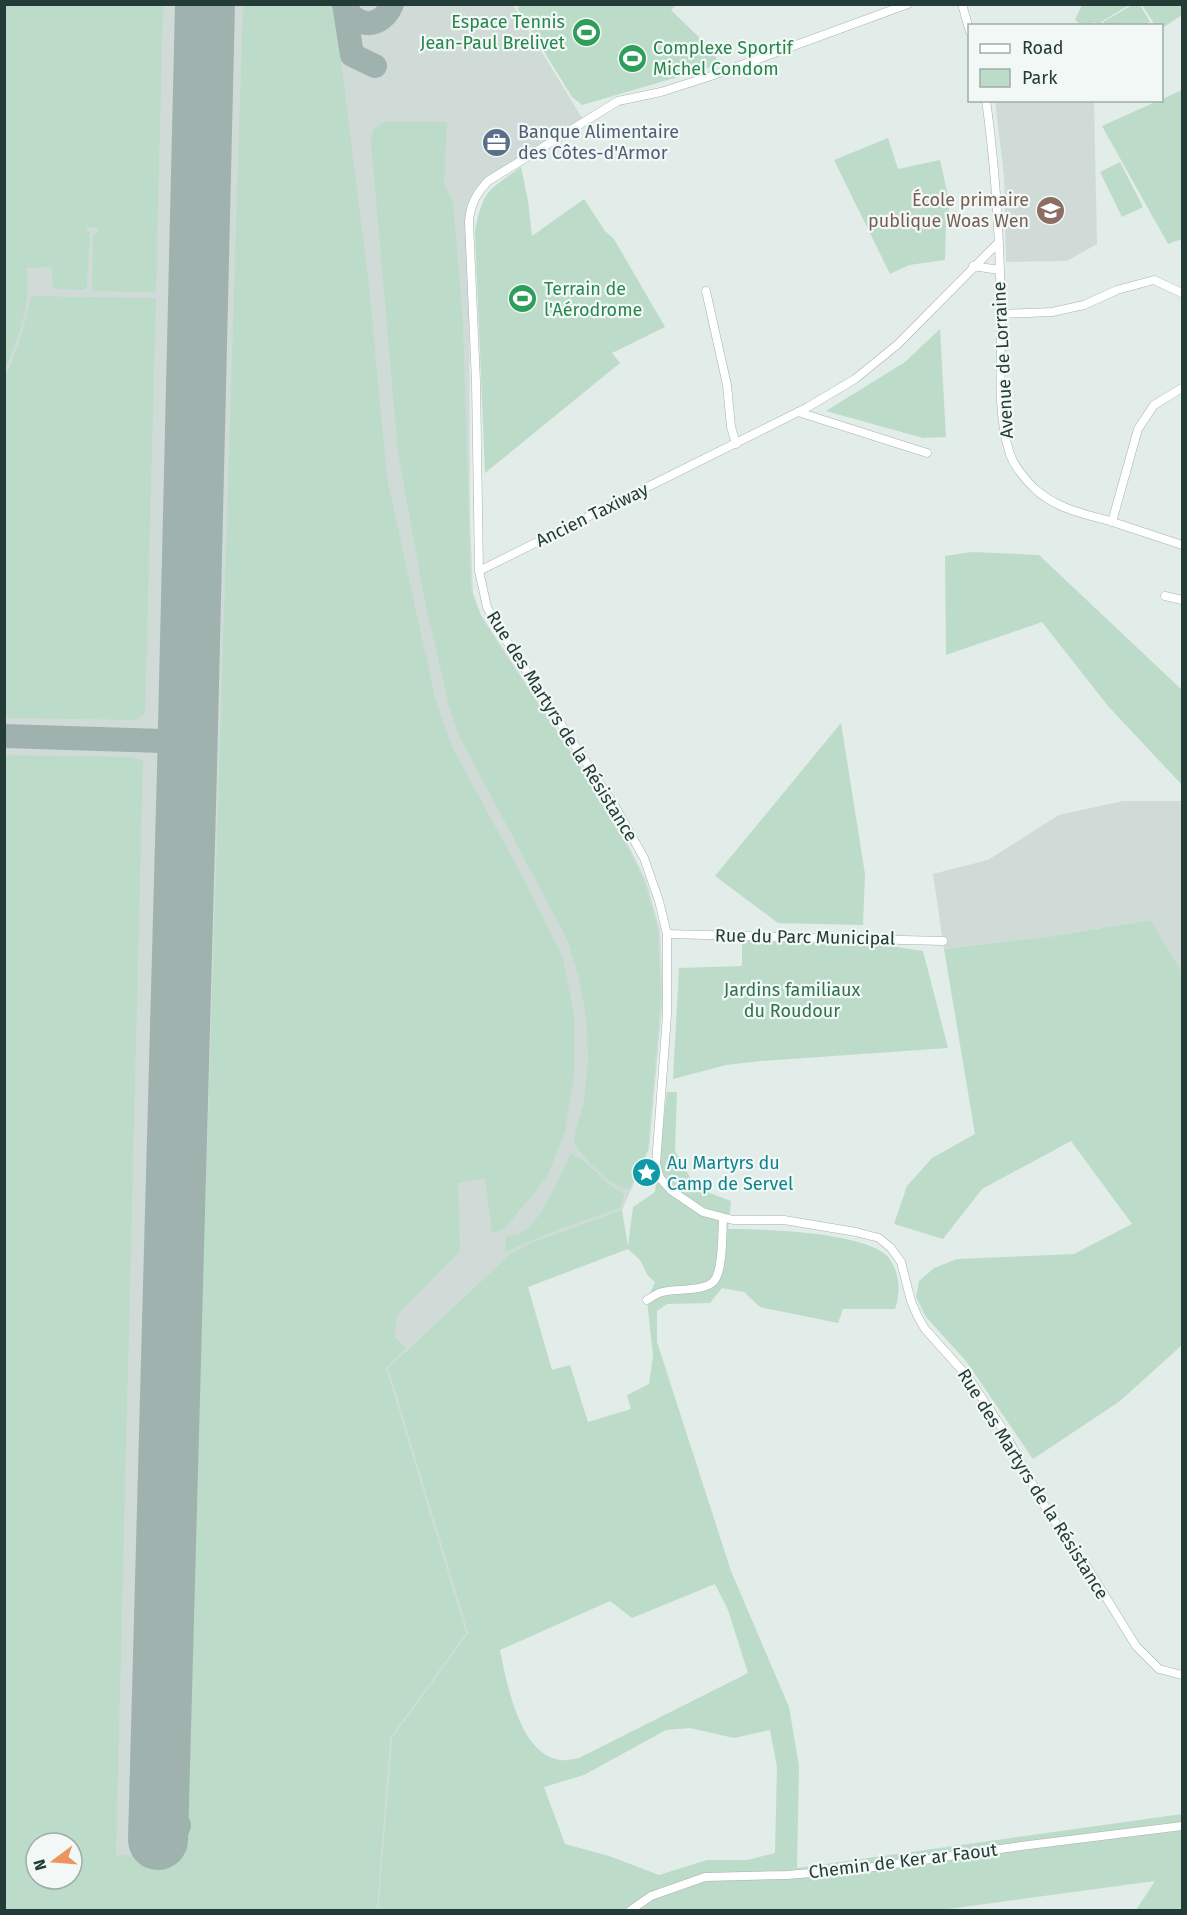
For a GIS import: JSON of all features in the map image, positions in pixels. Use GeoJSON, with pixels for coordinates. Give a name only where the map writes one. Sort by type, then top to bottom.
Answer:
{"type":"FeatureCollection","features":[{"type":"Feature","properties":{"kind":"street","name":"Rue des Martyrs de la Résistance"},"geometry":{"type":"LineString","coordinates":[[908,4],[714,75],[661,92],[618,101],[488,181],[479,190],[473,201],[469,222],[476,382],[479,571],[486,607],[495,624],[616,808],[644,858],[659,901],[667,934],[667,1016],[657,1164],[660,1178],[672,1191],[703,1212],[733,1220],[784,1220],[856,1232],[879,1238],[891,1248],[901,1262],[911,1301],[925,1329],[968,1377],[1048,1512],[1089,1570],[1136,1646],[1159,1669],[1182,1675]]}},
{"type":"Feature","properties":{"kind":"street"},"geometry":{"type":"LineString","coordinates":[[962,4],[968,28]]}},
{"type":"Feature","properties":{"kind":"street","name":"Avenue de Lorraine"},"geometry":{"type":"LineString","coordinates":[[986,102],[992,142],[998,244],[1001,395],[1009,454],[1017,468],[1035,489],[1052,502],[1182,544]]}},
{"type":"Feature","properties":{"kind":"street","name":"Ancien Taxiway"},"geometry":{"type":"LineString","coordinates":[[479,571],[736,444],[855,379],[898,344],[973,266],[998,244]]}},
{"type":"Feature","properties":{"kind":"street"},"geometry":{"type":"LineString","coordinates":[[973,266],[999,270]]}},
{"type":"Feature","properties":{"kind":"street"},"geometry":{"type":"LineString","coordinates":[[1001,314],[1052,312],[1084,305],[1118,290],[1154,280],[1182,293]]}},
{"type":"Feature","properties":{"kind":"street"},"geometry":{"type":"LineString","coordinates":[[706,291],[727,385],[736,444]]}},
{"type":"Feature","properties":{"kind":"street"},"geometry":{"type":"LineString","coordinates":[[1112,522],[1138,429],[1154,405],[1182,388]]}},
{"type":"Feature","properties":{"kind":"street"},"geometry":{"type":"LineString","coordinates":[[798,412],[927,453]]}},
{"type":"Feature","properties":{"kind":"street"},"geometry":{"type":"LineString","coordinates":[[1165,596],[1182,600]]}},
{"type":"Feature","properties":{"kind":"street","name":"Rue du Parc Municipal"},"geometry":{"type":"LineString","coordinates":[[667,934],[943,941]]}},
{"type":"Feature","properties":{"kind":"street"},"geometry":{"type":"LineString","coordinates":[[646,1300],[659,1293],[697,1289],[716,1280],[723,1218]]}},
{"type":"Feature","properties":{"kind":"street","name":"Chemin de Ker ar Faout"},"geometry":{"type":"LineString","coordinates":[[631,1911],[651,1896],[705,1877],[787,1875],[860,1869],[1021,1845],[1182,1826]]}},
{"type":"Feature","properties":{"kind":"shaded area"},"geometry":{"type":"Polygon","coordinates":[[[5,5],[513,5],[584,121],[479,190],[469,222],[470,520],[473,592],[481,615],[613,815],[646,880],[660,930],[663,996],[649,1149],[622,1210],[527,1244],[510,1254],[388,1368],[468,1633],[392,1738],[378,1910],[5,1910],[5,5]]]}},
{"type":"Feature","properties":{"kind":"shaded area","name":"École primaire publique Woas Wen"},"geometry":{"type":"Polygon","coordinates":[[[995,102],[1094,102],[1097,244],[1067,261],[1006,262],[1004,176],[995,102]]]}},
{"type":"Feature","properties":{"kind":"shaded area"},"geometry":{"type":"Polygon","coordinates":[[[1123,801],[1182,801],[1182,972],[1149,920],[1053,936],[944,949],[933,874],[988,860],[1059,815],[1123,801]]]}},
{"type":"Feature","properties":{"kind":"green space"},"geometry":{"type":"Polygon","coordinates":[[[5,4],[163,5],[156,292],[92,291],[93,234],[97,233],[98,228],[87,227],[87,232],[90,232],[87,288],[82,290],[54,289],[51,267],[27,268],[24,314],[16,343],[5,369],[5,4]]]}},
{"type":"Feature","properties":{"kind":"green space"},"geometry":{"type":"Polygon","coordinates":[[[1082,4],[1129,5],[1101,22],[1102,24],[1094,22],[1080,24],[1075,20],[1082,4]]]}},
{"type":"Feature","properties":{"kind":"green space"},"geometry":{"type":"Polygon","coordinates":[[[243,5],[334,5],[369,286],[387,478],[435,698],[452,747],[526,883],[563,958],[574,1014],[574,1076],[565,1131],[547,1177],[504,1229],[492,1233],[485,1178],[458,1183],[460,1251],[398,1314],[394,1336],[406,1348],[386,1368],[466,1633],[390,1738],[377,1910],[5,1910],[5,755],[133,757],[143,761],[116,1855],[185,1857],[243,5]]]}},
{"type":"Feature","properties":{"kind":"green space","name":"Complexe Sportif Michel Condom"},"geometry":{"type":"Polygon","coordinates":[[[519,5],[676,5],[671,10],[713,51],[719,65],[582,105],[572,97],[518,9],[519,5]]]}},
{"type":"Feature","properties":{"kind":"green space"},"geometry":{"type":"Polygon","coordinates":[[[1132,5],[1140,5],[1150,22],[1146,24],[1104,24],[1103,22],[1132,5]]]}},
{"type":"Feature","properties":{"kind":"green space"},"geometry":{"type":"Polygon","coordinates":[[[1142,5],[1182,5],[1182,15],[1163,27],[1163,24],[1154,24],[1142,5]]]}},
{"type":"Feature","properties":{"kind":"green space"},"geometry":{"type":"Polygon","coordinates":[[[1182,90],[1182,239],[1168,244],[1102,126],[1155,102],[1163,102],[1163,99],[1182,90]]]}},
{"type":"Feature","properties":{"kind":"green space"},"geometry":{"type":"Polygon","coordinates":[[[385,122],[447,122],[444,184],[453,201],[463,323],[471,591],[481,617],[612,816],[644,880],[658,930],[661,997],[648,1149],[630,1189],[606,1178],[575,1144],[574,1138],[584,1101],[588,1060],[586,1016],[578,975],[568,941],[458,734],[449,706],[425,602],[398,453],[371,142],[373,130],[385,122]]]}},
{"type":"Feature","properties":{"kind":"green space"},"geometry":{"type":"Polygon","coordinates":[[[888,138],[898,169],[940,160],[950,205],[946,222],[945,260],[909,265],[890,274],[834,160],[888,138]]]}},
{"type":"Feature","properties":{"kind":"green space"},"geometry":{"type":"Polygon","coordinates":[[[1120,162],[1143,207],[1122,217],[1100,172],[1120,162]]]}},
{"type":"Feature","properties":{"kind":"green space"},"geometry":{"type":"Polygon","coordinates":[[[521,167],[532,236],[584,199],[605,231],[614,239],[665,327],[612,353],[620,363],[485,473],[475,231],[484,199],[494,187],[521,167]]]}},
{"type":"Feature","properties":{"kind":"green space"},"geometry":{"type":"Polygon","coordinates":[[[31,296],[156,298],[145,714],[136,720],[5,718],[5,378],[20,338],[31,296]]]}},
{"type":"Feature","properties":{"kind":"green space"},"geometry":{"type":"Polygon","coordinates":[[[940,329],[946,437],[923,438],[826,411],[905,362],[940,329]]]}},
{"type":"Feature","properties":{"kind":"green space"},"geometry":{"type":"Polygon","coordinates":[[[972,552],[1039,555],[1182,690],[1182,785],[1108,706],[1042,622],[946,655],[945,556],[972,552]]]}},
{"type":"Feature","properties":{"kind":"green space"},"geometry":{"type":"Polygon","coordinates":[[[841,723],[865,874],[863,925],[778,923],[715,876],[841,723]]]}},
{"type":"Feature","properties":{"kind":"green space"},"geometry":{"type":"Polygon","coordinates":[[[1150,920],[1182,972],[1182,1345],[1120,1401],[1033,1459],[966,1361],[926,1317],[916,1297],[919,1281],[934,1268],[957,1259],[1074,1254],[1132,1224],[1071,1141],[982,1189],[943,1239],[894,1224],[907,1186],[932,1158],[975,1134],[944,949],[1053,936],[1150,920]]]}},
{"type":"Feature","properties":{"kind":"green space","name":"Jardins familiaux du Roudour"},"geometry":{"type":"Polygon","coordinates":[[[742,941],[876,944],[923,951],[948,1048],[761,1061],[726,1065],[673,1079],[679,968],[742,966],[742,941]]]}},
{"type":"Feature","properties":{"kind":"green space"},"geometry":{"type":"Polygon","coordinates":[[[667,1092],[677,1092],[675,1151],[696,1188],[731,1201],[728,1229],[811,1234],[857,1242],[875,1248],[887,1256],[897,1275],[899,1289],[895,1309],[843,1309],[838,1323],[760,1307],[744,1292],[722,1288],[710,1303],[667,1304],[657,1311],[657,1342],[731,1571],[789,1707],[799,1766],[797,1868],[1182,1814],[1182,1910],[1136,1910],[1155,1881],[941,1910],[378,1910],[392,1738],[468,1633],[388,1368],[510,1254],[527,1244],[622,1210],[628,1246],[633,1207],[655,1192],[667,1092]],[[628,1249],[528,1287],[552,1370],[570,1365],[588,1422],[631,1409],[627,1395],[649,1384],[653,1356],[647,1300],[655,1282],[648,1276],[640,1260],[628,1249]],[[715,1584],[632,1618],[610,1601],[500,1650],[517,1715],[534,1745],[546,1755],[562,1760],[579,1758],[748,1673],[728,1610],[715,1584]],[[690,1728],[666,1730],[584,1775],[544,1787],[565,1844],[609,1856],[659,1875],[707,1860],[747,1860],[775,1853],[777,1767],[770,1730],[734,1738],[690,1728]]]}},
{"type":"Feature","properties":{"kind":"green space"},"geometry":{"type":"Polygon","coordinates":[[[570,1154],[577,1156],[610,1185],[624,1194],[620,1208],[562,1228],[505,1252],[506,1236],[518,1234],[531,1225],[551,1195],[570,1154]]]}},
{"type":"Feature","properties":{"kind":"taxiway"},"geometry":{"type":"LineString","coordinates":[[344,4],[352,55],[375,66]]}},
{"type":"Feature","properties":{"kind":"taxiway"},"geometry":{"type":"LineString","coordinates":[[344,4],[355,18],[368,23],[381,18],[392,4]]}},
{"type":"Feature","properties":{"kind":"taxiway"},"geometry":{"type":"LineString","coordinates":[[163,741],[181,731],[188,715]]}},
{"type":"Feature","properties":{"kind":"taxiway"},"geometry":{"type":"LineString","coordinates":[[4,736],[163,741],[180,751],[187,769]]}},
{"type":"Feature","properties":{"kind":"taxiway"},"geometry":{"type":"LineString","coordinates":[[161,1781],[168,1803],[179,1825],[176,1833],[167,1837],[157,1835],[147,1826],[148,1815],[161,1795]]}},
{"type":"Feature","properties":{"kind":"runway"},"geometry":{"type":"LineString","coordinates":[[158,1840],[205,4]]}},
{"type":"Feature","properties":{"kind":"place","name":"Espace Tennis Jean-Paul Brelivet"},"geometry":{"type":"Point","coordinates":[586,32]}},
{"type":"Feature","properties":{"kind":"place","name":"Complexe Sportif Michel Condom"},"geometry":{"type":"Point","coordinates":[632,58]}},
{"type":"Feature","properties":{"kind":"place","name":"Banque Alimentaire des Côtes-d'Armor"},"geometry":{"type":"Point","coordinates":[497,142]}},
{"type":"Feature","properties":{"kind":"place","name":"École primaire publique Woas Wen"},"geometry":{"type":"Point","coordinates":[1050,210]}},
{"type":"Feature","properties":{"kind":"place","name":"Terrain de l'Aérodrome"},"geometry":{"type":"Point","coordinates":[523,299]}},
{"type":"Feature","properties":{"kind":"place","name":"Au Martyrs du Camp de Servel"},"geometry":{"type":"Point","coordinates":[646,1173]}}]}
